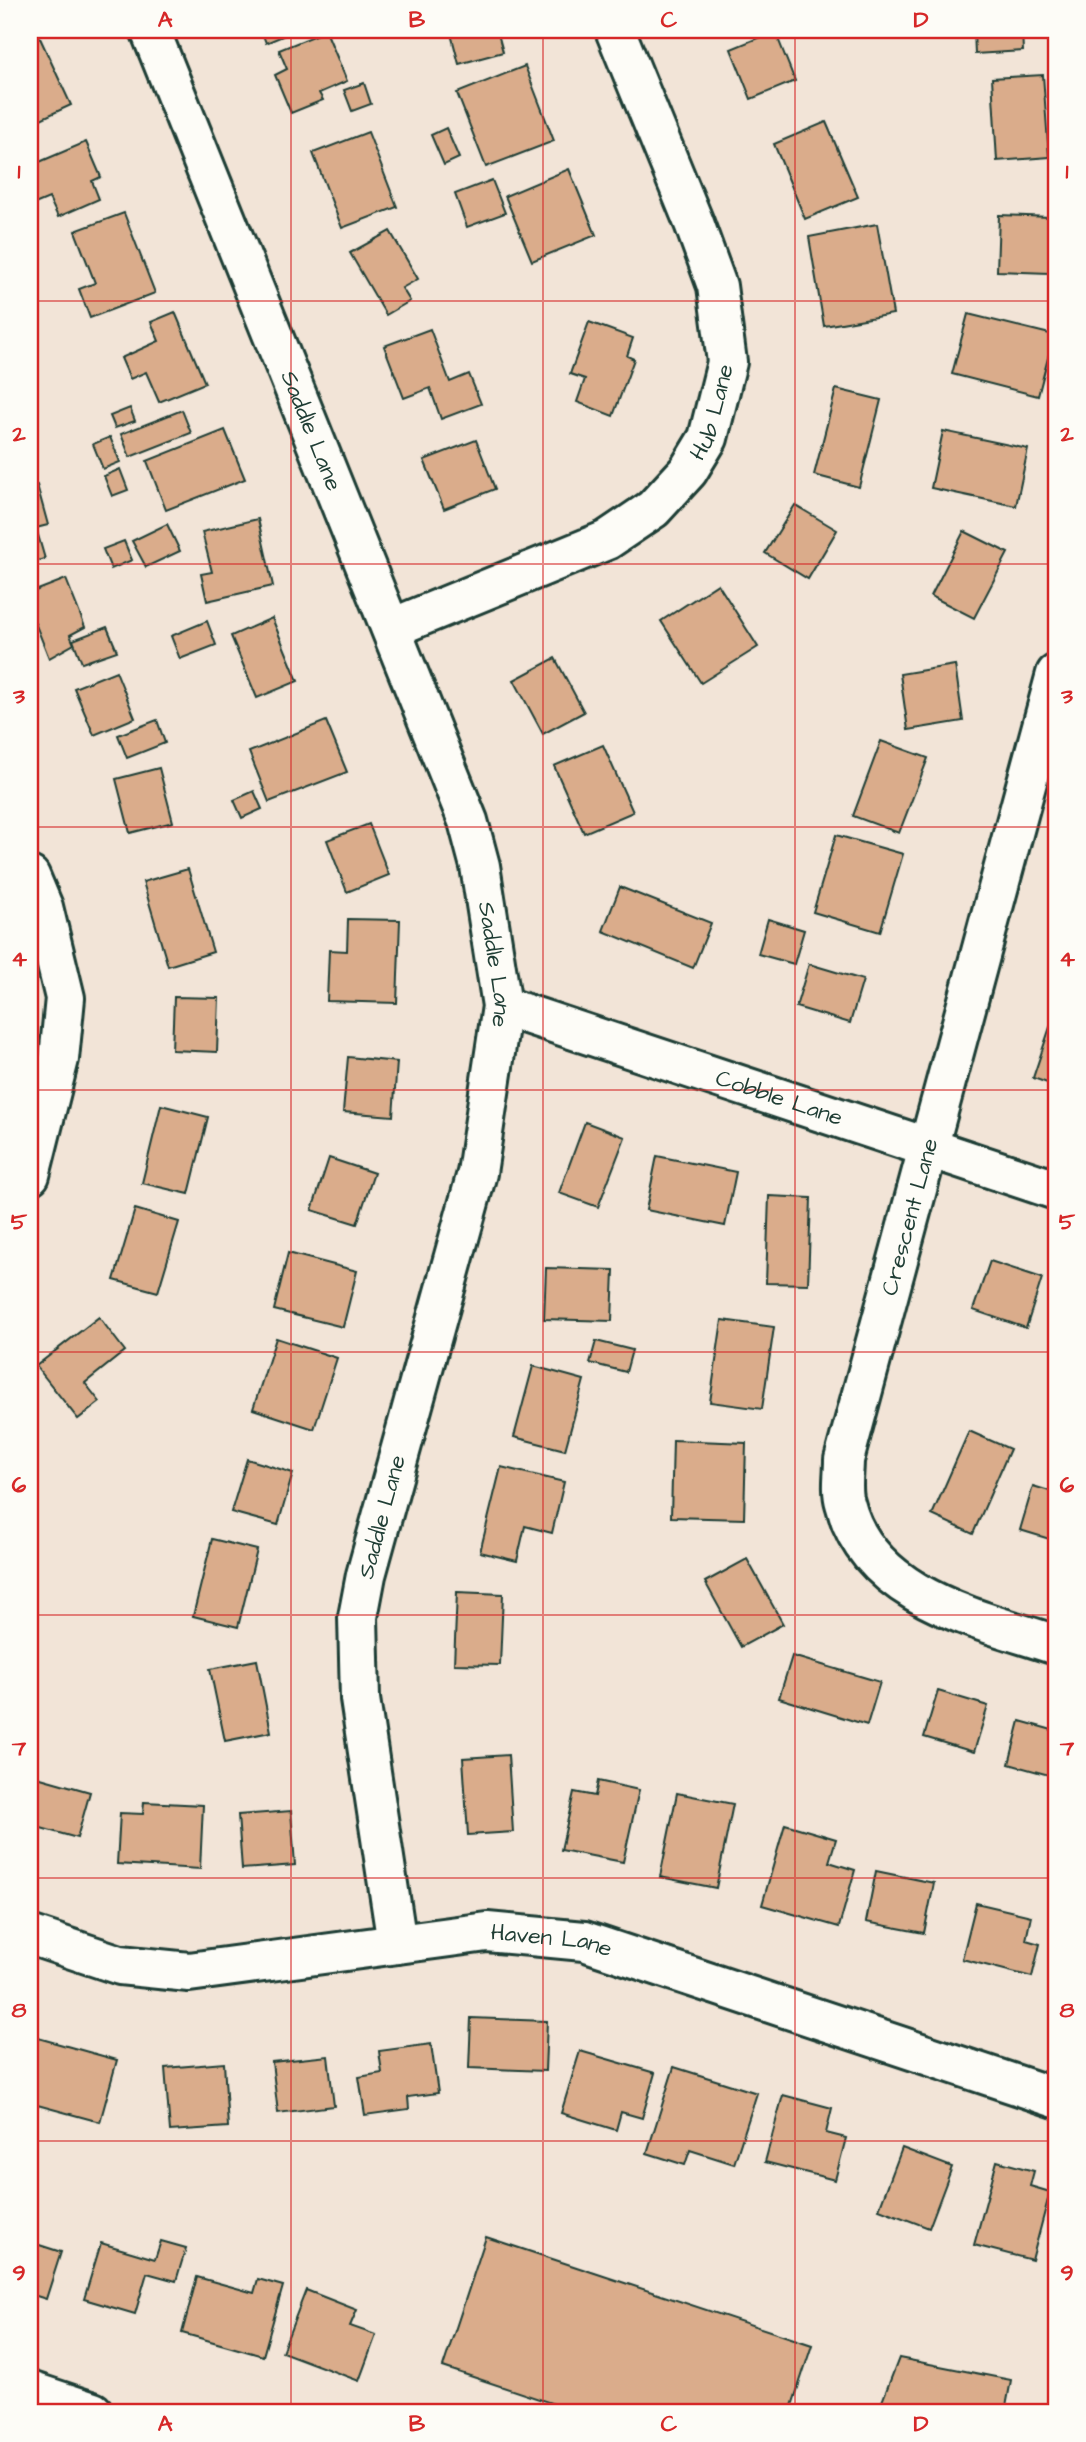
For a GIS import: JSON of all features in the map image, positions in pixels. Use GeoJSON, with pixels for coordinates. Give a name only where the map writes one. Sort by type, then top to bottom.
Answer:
{"type":"FeatureCollection","features":[{"type":"Feature","properties":{"kind":"street","name":"Saddle Lane"},"geometry":{"type":"LineString","coordinates":[[150,30],[468,821],[480,866],[502,1006],[477,1173],[366,1575],[359,1616],[360,1699],[397,1944]]}},
{"type":"Feature","properties":{"kind":"street","name":"Hub Lane"},"geometry":{"type":"LineString","coordinates":[[392,628],[607,540],[653,509],[688,471],[708,438],[727,362],[718,286],[615,30]]}},
{"type":"Feature","properties":{"kind":"street","name":"Crescent Lane"},"geometry":{"type":"LineString","coordinates":[[1056,674],[844,1460],[844,1502],[858,1537],[878,1563],[920,1596],[954,1611],[1056,1645]]}},
{"type":"Feature","properties":{"kind":"street"},"geometry":{"type":"LineString","coordinates":[[30,876],[43,907],[65,998],[59,1059],[30,1175]]}},
{"type":"Feature","properties":{"kind":"street","name":"Cobble Lane"},"geometry":{"type":"LineString","coordinates":[[502,1006],[1056,1190]]}},
{"type":"Feature","properties":{"kind":"street","name":"Haven Lane"},"geometry":{"type":"LineString","coordinates":[[30,1935],[120,1965],[189,1972],[488,1932],[584,1941],[1056,2098]]}},
{"type":"Feature","properties":{"kind":"street"},"geometry":{"type":"LineString","coordinates":[[30,2391],[93,2412]]}},
{"type":"Feature","properties":{"kind":"building"},"geometry":{"type":"Polygon","coordinates":[[[261,30],[297,30],[266,43],[261,30]]]}},
{"type":"Feature","properties":{"kind":"building"},"geometry":{"type":"Polygon","coordinates":[[[450,30],[497,30],[503,52],[459,64],[450,30]]]}},
{"type":"Feature","properties":{"kind":"building"},"geometry":{"type":"Polygon","coordinates":[[[974,30],[1022,30],[1023,51],[975,54],[974,30]]]}},
{"type":"Feature","properties":{"kind":"building"},"geometry":{"type":"Polygon","coordinates":[[[326,31],[347,81],[319,93],[323,100],[291,113],[275,75],[287,69],[279,50],[326,31]]]}},
{"type":"Feature","properties":{"kind":"building"},"geometry":{"type":"Polygon","coordinates":[[[775,31],[795,81],[751,99],[731,49],[775,31]]]}},
{"type":"Feature","properties":{"kind":"building"},"geometry":{"type":"Polygon","coordinates":[[[40,38],[71,105],[30,124],[30,42],[40,38]]]}},
{"type":"Feature","properties":{"kind":"building"},"geometry":{"type":"Polygon","coordinates":[[[525,66],[554,141],[486,167],[457,93],[525,66]]]}},
{"type":"Feature","properties":{"kind":"building"},"geometry":{"type":"Polygon","coordinates":[[[1043,75],[1049,157],[997,161],[992,78],[1043,75]]]}},
{"type":"Feature","properties":{"kind":"building"},"geometry":{"type":"Polygon","coordinates":[[[364,83],[371,104],[352,111],[344,90],[364,83]]]}},
{"type":"Feature","properties":{"kind":"building"},"geometry":{"type":"Polygon","coordinates":[[[826,122],[858,197],[805,219],[774,144],[826,122]]]}},
{"type":"Feature","properties":{"kind":"building"},"geometry":{"type":"Polygon","coordinates":[[[446,128],[459,158],[444,165],[431,135],[446,128]]]}},
{"type":"Feature","properties":{"kind":"building"},"geometry":{"type":"Polygon","coordinates":[[[368,132],[397,207],[342,228],[313,153],[368,132]]]}},
{"type":"Feature","properties":{"kind":"building"},"geometry":{"type":"Polygon","coordinates":[[[86,142],[101,177],[92,181],[99,199],[58,217],[49,198],[30,206],[30,166],[86,142]]]}},
{"type":"Feature","properties":{"kind":"building"},"geometry":{"type":"Polygon","coordinates":[[[569,169],[596,235],[532,261],[505,196],[569,169]]]}},
{"type":"Feature","properties":{"kind":"building"},"geometry":{"type":"Polygon","coordinates":[[[492,180],[505,213],[467,227],[455,194],[492,180]]]}},
{"type":"Feature","properties":{"kind":"building"},"geometry":{"type":"Polygon","coordinates":[[[124,213],[155,293],[90,318],[79,289],[95,283],[75,231],[124,213]]]}},
{"type":"Feature","properties":{"kind":"building"},"geometry":{"type":"Polygon","coordinates":[[[999,215],[1050,217],[1049,273],[997,271],[999,215]]]}},
{"type":"Feature","properties":{"kind":"building"},"geometry":{"type":"Polygon","coordinates":[[[877,224],[893,314],[824,326],[809,237],[877,224]]]}},
{"type":"Feature","properties":{"kind":"building"},"geometry":{"type":"Polygon","coordinates":[[[390,231],[418,279],[402,288],[410,301],[386,315],[350,253],[390,231]]]}},
{"type":"Feature","properties":{"kind":"building"},"geometry":{"type":"Polygon","coordinates":[[[175,312],[205,383],[159,402],[146,372],[130,379],[121,358],[159,341],[151,322],[175,312]]]}},
{"type":"Feature","properties":{"kind":"building"},"geometry":{"type":"Polygon","coordinates":[[[968,314],[1054,335],[1038,396],[952,374],[968,314]]]}},
{"type":"Feature","properties":{"kind":"building"},"geometry":{"type":"Polygon","coordinates":[[[589,322],[633,338],[627,356],[634,359],[613,416],[577,402],[585,379],[570,374],[589,322]]]}},
{"type":"Feature","properties":{"kind":"building"},"geometry":{"type":"Polygon","coordinates":[[[430,329],[450,382],[469,374],[481,404],[441,419],[430,388],[404,398],[384,346],[430,329]]]}},
{"type":"Feature","properties":{"kind":"building"},"geometry":{"type":"Polygon","coordinates":[[[836,389],[881,400],[859,487],[814,475],[836,389]]]}},
{"type":"Feature","properties":{"kind":"building"},"geometry":{"type":"Polygon","coordinates":[[[130,408],[135,421],[115,428],[110,416],[130,408]]]}},
{"type":"Feature","properties":{"kind":"building"},"geometry":{"type":"Polygon","coordinates":[[[182,410],[191,433],[130,457],[121,434],[182,410]]]}},
{"type":"Feature","properties":{"kind":"building"},"geometry":{"type":"Polygon","coordinates":[[[225,430],[245,479],[166,510],[147,461],[225,430]]]}},
{"type":"Feature","properties":{"kind":"building"},"geometry":{"type":"Polygon","coordinates":[[[943,431],[1028,449],[1016,506],[931,488],[943,431]]]}},
{"type":"Feature","properties":{"kind":"building"},"geometry":{"type":"Polygon","coordinates":[[[110,437],[120,462],[103,469],[93,444],[110,437]]]}},
{"type":"Feature","properties":{"kind":"building"},"geometry":{"type":"Polygon","coordinates":[[[476,440],[495,489],[444,509],[424,460],[476,440]]]}},
{"type":"Feature","properties":{"kind":"building"},"geometry":{"type":"Polygon","coordinates":[[[120,469],[128,490],[112,496],[104,476],[120,469]]]}},
{"type":"Feature","properties":{"kind":"building"},"geometry":{"type":"Polygon","coordinates":[[[37,485],[48,525],[36,528],[45,559],[30,563],[30,487],[37,485]]]}},
{"type":"Feature","properties":{"kind":"building"},"geometry":{"type":"Polygon","coordinates":[[[795,505],[837,530],[808,579],[765,553],[795,505]]]}},
{"type":"Feature","properties":{"kind":"building"},"geometry":{"type":"Polygon","coordinates":[[[258,519],[273,586],[207,601],[201,574],[212,572],[202,532],[258,519]]]}},
{"type":"Feature","properties":{"kind":"building"},"geometry":{"type":"Polygon","coordinates":[[[167,524],[180,551],[146,567],[132,541],[167,524]]]}},
{"type":"Feature","properties":{"kind":"building"},"geometry":{"type":"Polygon","coordinates":[[[964,531],[1008,553],[974,618],[931,596],[964,531]]]}},
{"type":"Feature","properties":{"kind":"building"},"geometry":{"type":"Polygon","coordinates":[[[124,541],[132,560],[111,569],[103,549],[124,541]]]}},
{"type":"Feature","properties":{"kind":"building"},"geometry":{"type":"Polygon","coordinates":[[[66,579],[85,627],[70,635],[74,644],[49,658],[30,610],[30,593],[66,579]]]}},
{"type":"Feature","properties":{"kind":"building"},"geometry":{"type":"Polygon","coordinates":[[[718,584],[758,647],[701,683],[661,621],[718,584]]]}},
{"type":"Feature","properties":{"kind":"building"},"geometry":{"type":"Polygon","coordinates":[[[272,618],[298,681],[257,698],[231,636],[272,618]]]}},
{"type":"Feature","properties":{"kind":"building"},"geometry":{"type":"Polygon","coordinates":[[[207,621],[216,645],[180,659],[171,636],[207,621]]]}},
{"type":"Feature","properties":{"kind":"building"},"geometry":{"type":"Polygon","coordinates":[[[107,627],[117,651],[82,663],[73,640],[107,627]]]}},
{"type":"Feature","properties":{"kind":"building"},"geometry":{"type":"Polygon","coordinates":[[[555,658],[584,712],[543,734],[514,680],[555,658]]]}},
{"type":"Feature","properties":{"kind":"building"},"geometry":{"type":"Polygon","coordinates":[[[955,665],[963,721],[908,730],[900,674],[955,665]]]}},
{"type":"Feature","properties":{"kind":"building"},"geometry":{"type":"Polygon","coordinates":[[[116,671],[135,718],[94,735],[74,688],[116,671]]]}},
{"type":"Feature","properties":{"kind":"building"},"geometry":{"type":"Polygon","coordinates":[[[157,720],[165,743],[127,758],[118,735],[157,720]]]}},
{"type":"Feature","properties":{"kind":"building"},"geometry":{"type":"Polygon","coordinates":[[[326,721],[347,772],[269,802],[249,752],[326,721]]]}},
{"type":"Feature","properties":{"kind":"building"},"geometry":{"type":"Polygon","coordinates":[[[881,741],[928,758],[899,833],[853,816],[881,741]]]}},
{"type":"Feature","properties":{"kind":"building"},"geometry":{"type":"Polygon","coordinates":[[[603,745],[633,812],[584,833],[554,766],[603,745]]]}},
{"type":"Feature","properties":{"kind":"building"},"geometry":{"type":"Polygon","coordinates":[[[159,768],[173,822],[130,833],[116,779],[159,768]]]}},
{"type":"Feature","properties":{"kind":"building"},"geometry":{"type":"Polygon","coordinates":[[[254,791],[262,809],[242,818],[234,800],[254,791]]]}},
{"type":"Feature","properties":{"kind":"building"},"geometry":{"type":"Polygon","coordinates":[[[369,824],[389,875],[347,892],[327,840],[369,824]]]}},
{"type":"Feature","properties":{"kind":"building"},"geometry":{"type":"Polygon","coordinates":[[[836,835],[903,854],[880,932],[813,912],[836,835]]]}},
{"type":"Feature","properties":{"kind":"building"},"geometry":{"type":"Polygon","coordinates":[[[188,869],[213,952],[168,966],[143,882],[188,869]]]}},
{"type":"Feature","properties":{"kind":"building"},"geometry":{"type":"Polygon","coordinates":[[[620,887],[711,923],[693,968],[603,931],[620,887]]]}},
{"type":"Feature","properties":{"kind":"building"},"geometry":{"type":"Polygon","coordinates":[[[348,919],[400,920],[397,1003],[327,1001],[329,950],[347,951],[348,919]]]}},
{"type":"Feature","properties":{"kind":"building"},"geometry":{"type":"Polygon","coordinates":[[[768,919],[804,930],[794,964],[758,954],[768,919]]]}},
{"type":"Feature","properties":{"kind":"building"},"geometry":{"type":"Polygon","coordinates":[[[809,964],[863,980],[850,1023],[796,1007],[809,964]]]}},
{"type":"Feature","properties":{"kind":"building"},"geometry":{"type":"Polygon","coordinates":[[[174,997],[219,998],[217,1052],[172,1050],[174,997]]]}},
{"type":"Feature","properties":{"kind":"building"},"geometry":{"type":"Polygon","coordinates":[[[1050,1027],[1056,1029],[1056,1086],[1033,1078],[1050,1027]]]}},
{"type":"Feature","properties":{"kind":"building"},"geometry":{"type":"Polygon","coordinates":[[[348,1057],[397,1062],[393,1116],[343,1112],[348,1057]]]}},
{"type":"Feature","properties":{"kind":"building"},"geometry":{"type":"Polygon","coordinates":[[[161,1105],[208,1117],[189,1194],[142,1183],[161,1105]]]}},
{"type":"Feature","properties":{"kind":"building"},"geometry":{"type":"Polygon","coordinates":[[[585,1122],[625,1137],[598,1207],[559,1193],[585,1122]]]}},
{"type":"Feature","properties":{"kind":"building"},"geometry":{"type":"Polygon","coordinates":[[[657,1156],[736,1172],[725,1226],[646,1210],[657,1156]]]}},
{"type":"Feature","properties":{"kind":"building"},"geometry":{"type":"Polygon","coordinates":[[[329,1158],[374,1173],[357,1224],[312,1210],[329,1158]]]}},
{"type":"Feature","properties":{"kind":"building"},"geometry":{"type":"Polygon","coordinates":[[[769,1196],[811,1198],[808,1284],[766,1283],[769,1196]]]}},
{"type":"Feature","properties":{"kind":"building"},"geometry":{"type":"Polygon","coordinates":[[[135,1209],[179,1222],[158,1292],[114,1280],[135,1209]]]}},
{"type":"Feature","properties":{"kind":"building"},"geometry":{"type":"Polygon","coordinates":[[[288,1253],[357,1271],[343,1327],[274,1310],[288,1253]]]}},
{"type":"Feature","properties":{"kind":"building"},"geometry":{"type":"Polygon","coordinates":[[[990,1261],[1042,1278],[1026,1328],[973,1310],[990,1261]]]}},
{"type":"Feature","properties":{"kind":"building"},"geometry":{"type":"Polygon","coordinates":[[[546,1268],[614,1270],[612,1321],[544,1319],[546,1268]]]}},
{"type":"Feature","properties":{"kind":"building"},"geometry":{"type":"Polygon","coordinates":[[[99,1317],[125,1351],[85,1383],[100,1402],[78,1419],[36,1366],[99,1317]]]}},
{"type":"Feature","properties":{"kind":"building"},"geometry":{"type":"Polygon","coordinates":[[[722,1320],[774,1327],[762,1409],[710,1402],[722,1320]]]}},
{"type":"Feature","properties":{"kind":"building"},"geometry":{"type":"Polygon","coordinates":[[[276,1338],[337,1358],[314,1429],[253,1409],[276,1338]]]}},
{"type":"Feature","properties":{"kind":"building"},"geometry":{"type":"Polygon","coordinates":[[[596,1341],[632,1350],[626,1372],[590,1363],[596,1341]]]}},
{"type":"Feature","properties":{"kind":"building"},"geometry":{"type":"Polygon","coordinates":[[[533,1366],[584,1380],[565,1450],[514,1437],[533,1366]]]}},
{"type":"Feature","properties":{"kind":"building"},"geometry":{"type":"Polygon","coordinates":[[[969,1431],[1010,1449],[973,1534],[932,1515],[969,1431]]]}},
{"type":"Feature","properties":{"kind":"building"},"geometry":{"type":"Polygon","coordinates":[[[673,1440],[746,1443],[744,1519],[671,1517],[673,1440]]]}},
{"type":"Feature","properties":{"kind":"building"},"geometry":{"type":"Polygon","coordinates":[[[247,1459],[293,1473],[278,1525],[231,1512],[247,1459]]]}},
{"type":"Feature","properties":{"kind":"building"},"geometry":{"type":"Polygon","coordinates":[[[501,1467],[564,1482],[552,1533],[525,1526],[517,1561],[480,1552],[501,1467]]]}},
{"type":"Feature","properties":{"kind":"building"},"geometry":{"type":"Polygon","coordinates":[[[1033,1486],[1056,1493],[1056,1541],[1020,1530],[1033,1486]]]}},
{"type":"Feature","properties":{"kind":"building"},"geometry":{"type":"Polygon","coordinates":[[[212,1539],[257,1550],[238,1627],[193,1616],[212,1539]]]}},
{"type":"Feature","properties":{"kind":"building"},"geometry":{"type":"Polygon","coordinates":[[[747,1559],[783,1624],[741,1647],[705,1582],[747,1559]]]}},
{"type":"Feature","properties":{"kind":"building"},"geometry":{"type":"Polygon","coordinates":[[[457,1592],[503,1594],[500,1665],[454,1664],[457,1592]]]}},
{"type":"Feature","properties":{"kind":"building"},"geometry":{"type":"Polygon","coordinates":[[[792,1656],[880,1682],[867,1725],[779,1698],[792,1656]]]}},
{"type":"Feature","properties":{"kind":"building"},"geometry":{"type":"Polygon","coordinates":[[[257,1660],[271,1732],[225,1741],[210,1669],[257,1660]]]}},
{"type":"Feature","properties":{"kind":"building"},"geometry":{"type":"Polygon","coordinates":[[[938,1691],[988,1706],[974,1752],[924,1737],[938,1691]]]}},
{"type":"Feature","properties":{"kind":"building"},"geometry":{"type":"Polygon","coordinates":[[[1020,1721],[1056,1731],[1056,1777],[1009,1764],[1020,1721]]]}},
{"type":"Feature","properties":{"kind":"building"},"geometry":{"type":"Polygon","coordinates":[[[508,1755],[513,1832],[468,1835],[463,1758],[508,1755]]]}},
{"type":"Feature","properties":{"kind":"building"},"geometry":{"type":"Polygon","coordinates":[[[30,1775],[90,1792],[77,1838],[30,1825],[30,1775]]]}},
{"type":"Feature","properties":{"kind":"building"},"geometry":{"type":"Polygon","coordinates":[[[598,1781],[639,1790],[623,1862],[561,1850],[574,1792],[595,1796],[598,1781]]]}},
{"type":"Feature","properties":{"kind":"building"},"geometry":{"type":"Polygon","coordinates":[[[677,1793],[733,1804],[716,1888],[660,1877],[677,1793]]]}},
{"type":"Feature","properties":{"kind":"building"},"geometry":{"type":"Polygon","coordinates":[[[144,1802],[203,1805],[200,1869],[117,1864],[120,1813],[143,1814],[144,1802]]]}},
{"type":"Feature","properties":{"kind":"building"},"geometry":{"type":"Polygon","coordinates":[[[291,1811],[295,1865],[242,1869],[238,1815],[291,1811]]]}},
{"type":"Feature","properties":{"kind":"building"},"geometry":{"type":"Polygon","coordinates":[[[785,1824],[836,1839],[829,1862],[855,1870],[839,1927],[762,1905],[785,1824]]]}},
{"type":"Feature","properties":{"kind":"building"},"geometry":{"type":"Polygon","coordinates":[[[876,1871],[934,1883],[924,1933],[866,1922],[876,1871]]]}},
{"type":"Feature","properties":{"kind":"building"},"geometry":{"type":"Polygon","coordinates":[[[976,1903],[1031,1916],[1026,1940],[1040,1944],[1032,1977],[962,1959],[976,1903]]]}},
{"type":"Feature","properties":{"kind":"building"},"geometry":{"type":"Polygon","coordinates":[[[471,2018],[547,2021],[545,2071],[469,2068],[471,2018]]]}},
{"type":"Feature","properties":{"kind":"building"},"geometry":{"type":"Polygon","coordinates":[[[38,2038],[117,2060],[100,2122],[30,2103],[30,2067],[38,2038]]]}},
{"type":"Feature","properties":{"kind":"building"},"geometry":{"type":"Polygon","coordinates":[[[431,2044],[438,2093],[408,2097],[409,2109],[365,2115],[359,2077],[382,2073],[379,2051],[431,2044]]]}},
{"type":"Feature","properties":{"kind":"building"},"geometry":{"type":"Polygon","coordinates":[[[580,2051],[655,2073],[642,2118],[621,2112],[616,2130],[561,2113],[580,2051]]]}},
{"type":"Feature","properties":{"kind":"building"},"geometry":{"type":"Polygon","coordinates":[[[328,2056],[334,2106],[278,2113],[272,2062],[328,2056]]]}},
{"type":"Feature","properties":{"kind":"building"},"geometry":{"type":"Polygon","coordinates":[[[224,2063],[228,2127],[170,2131],[165,2068],[224,2063]]]}},
{"type":"Feature","properties":{"kind":"building"},"geometry":{"type":"Polygon","coordinates":[[[674,2067],[757,2093],[734,2164],[690,2150],[685,2165],[647,2153],[674,2067]]]}},
{"type":"Feature","properties":{"kind":"building"},"geometry":{"type":"Polygon","coordinates":[[[783,2095],[832,2108],[826,2133],[846,2138],[835,2180],[765,2162],[783,2095]]]}},
{"type":"Feature","properties":{"kind":"building"},"geometry":{"type":"Polygon","coordinates":[[[902,2148],[952,2167],[929,2228],[879,2209],[902,2148]]]}},
{"type":"Feature","properties":{"kind":"building"},"geometry":{"type":"Polygon","coordinates":[[[997,2161],[1034,2171],[1030,2186],[1050,2192],[1032,2260],[974,2245],[997,2161]]]}},
{"type":"Feature","properties":{"kind":"building"},"geometry":{"type":"Polygon","coordinates":[[[486,2237],[812,2345],[790,2412],[578,2412],[443,2367],[486,2237]]]}},
{"type":"Feature","properties":{"kind":"building"},"geometry":{"type":"Polygon","coordinates":[[[161,2241],[186,2248],[176,2281],[147,2273],[135,2314],[84,2299],[101,2243],[155,2259],[161,2241]]]}},
{"type":"Feature","properties":{"kind":"building"},"geometry":{"type":"Polygon","coordinates":[[[30,2242],[61,2252],[46,2299],[30,2294],[30,2242]]]}},
{"type":"Feature","properties":{"kind":"building"},"geometry":{"type":"Polygon","coordinates":[[[197,2277],[254,2293],[258,2279],[283,2286],[263,2356],[182,2333],[197,2277]]]}},
{"type":"Feature","properties":{"kind":"building"},"geometry":{"type":"Polygon","coordinates":[[[306,2290],[357,2310],[350,2326],[376,2335],[359,2381],[282,2352],[306,2290]]]}},
{"type":"Feature","properties":{"kind":"building"},"geometry":{"type":"Polygon","coordinates":[[[899,2358],[1011,2380],[1005,2412],[878,2412],[899,2358]]]}}]}
